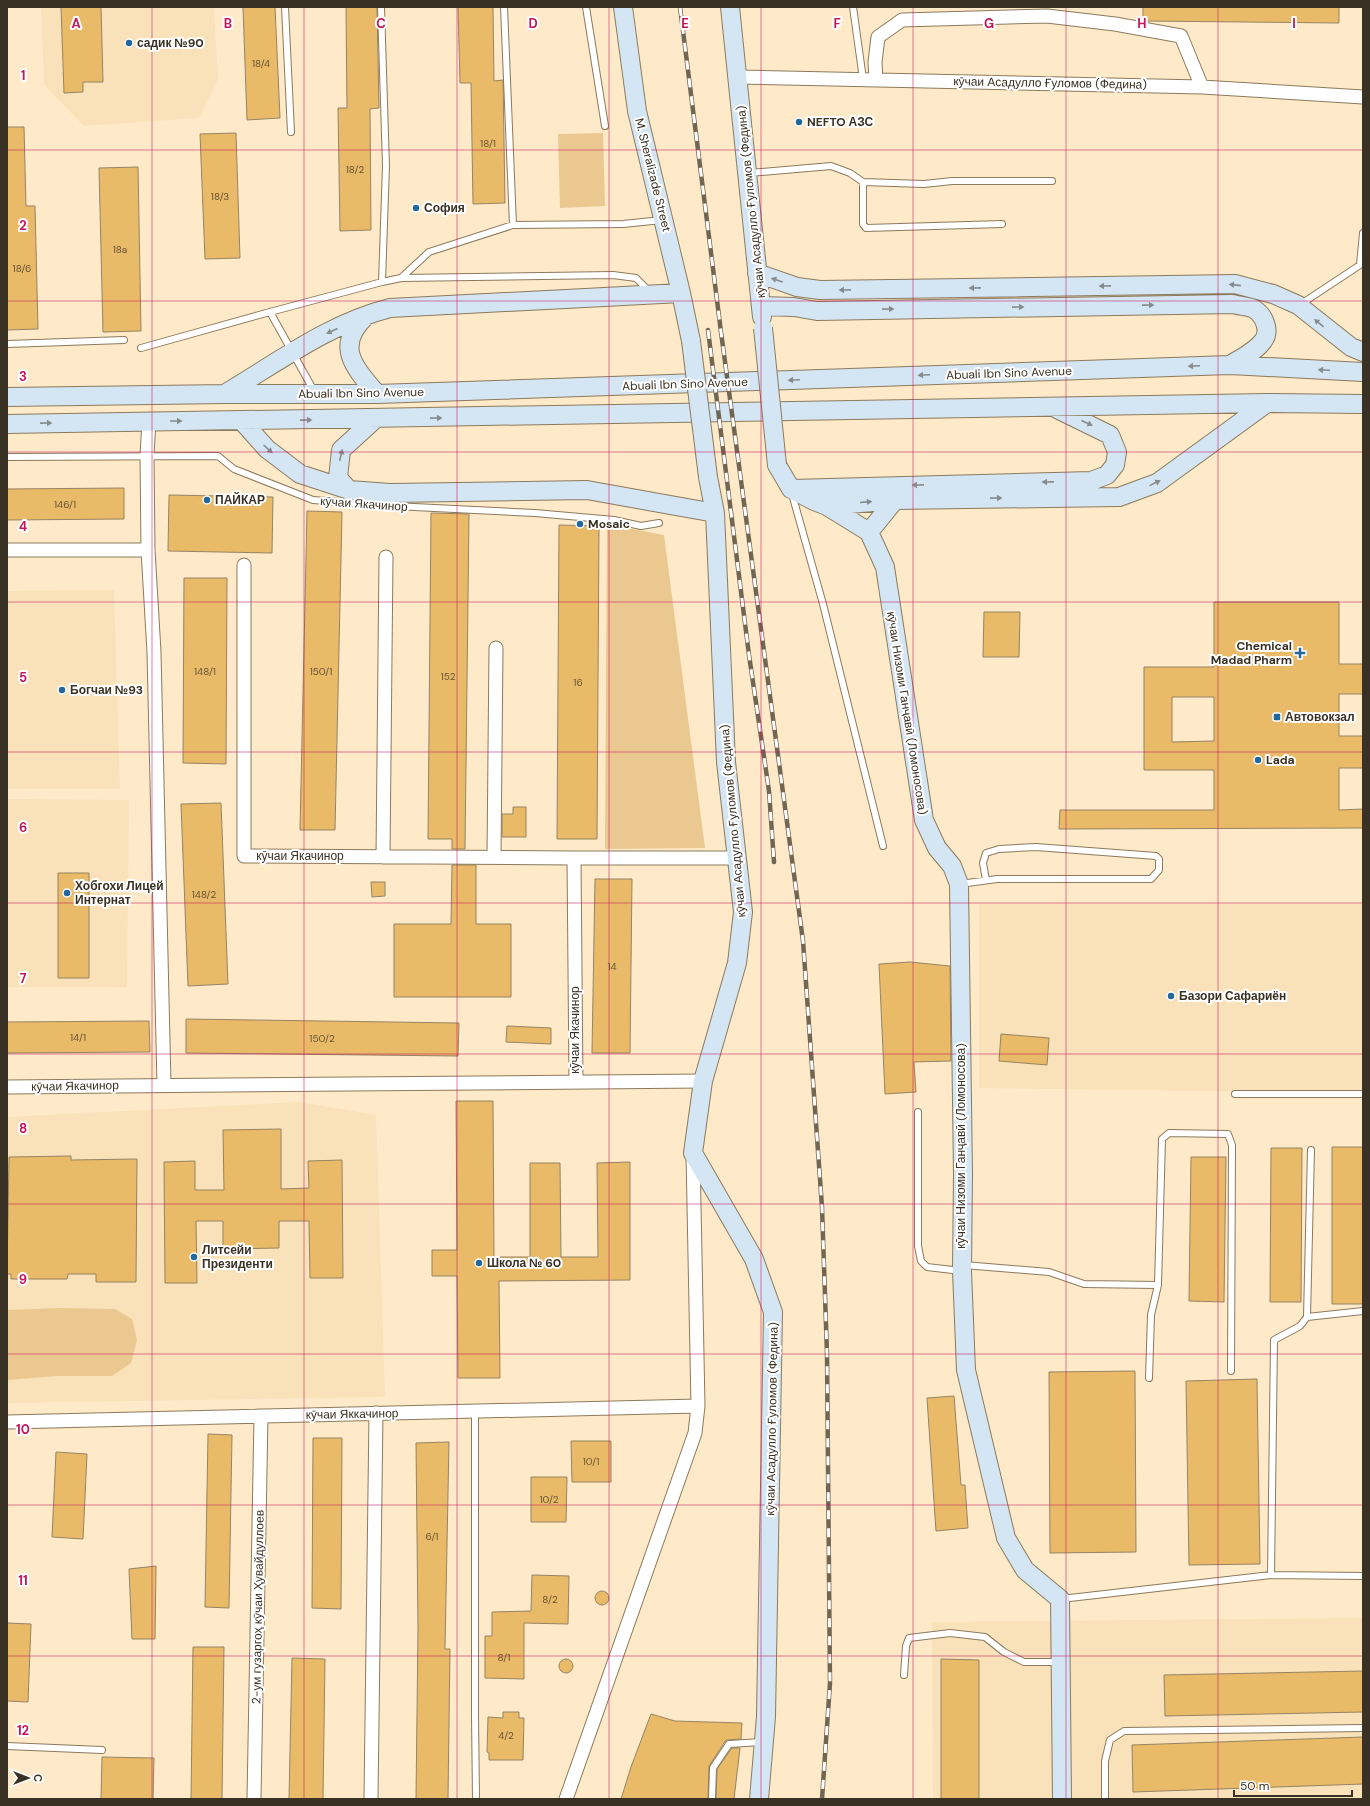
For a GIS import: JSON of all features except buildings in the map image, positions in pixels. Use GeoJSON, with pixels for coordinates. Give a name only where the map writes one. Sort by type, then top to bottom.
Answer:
{"type":"FeatureCollection","features":[{"type":"Feature","properties":{"kind":"main road","name":"M. Sheralizade Street"},"geometry":{"type":"LineString","coordinates":[[623,7],[638,111],[682,293],[691,341],[708,477]]}},
{"type":"Feature","properties":{"kind":"main road","name":"кӯчаи Асадулло Ғуломов (Федина)"},"geometry":{"type":"LineString","coordinates":[[730,7],[762,306],[777,466],[791,489]]}},
{"type":"Feature","properties":{"kind":"main road"},"geometry":{"type":"LineString","coordinates":[[758,273],[796,287],[820,290],[1235,284],[1273,294],[1298,305],[1351,347],[1363,352]]}},
{"type":"Feature","properties":{"kind":"main road"},"geometry":{"type":"LineString","coordinates":[[226,394],[320,336],[368,314],[390,308],[682,293]]}},
{"type":"Feature","properties":{"kind":"main road"},"geometry":{"type":"LineString","coordinates":[[762,306],[794,307],[818,311],[1233,304],[1254,309],[1264,318],[1267,329],[1264,340],[1252,351],[1230,365]]}},
{"type":"Feature","properties":{"kind":"main road"},"geometry":{"type":"LineString","coordinates":[[368,314],[356,326],[348,342],[350,359],[359,373],[377,394]]}},
{"type":"Feature","properties":{"kind":"main road","name":"Abuali Ibn Sino Avenue"},"geometry":{"type":"LineString","coordinates":[[7,397],[226,394],[377,394],[1230,365],[1363,372]]}},
{"type":"Feature","properties":{"kind":"main road"},"geometry":{"type":"LineString","coordinates":[[827,506],[895,500],[1118,497],[1157,483],[1267,403]]}},
{"type":"Feature","properties":{"kind":"main road"},"geometry":{"type":"LineString","coordinates":[[7,424],[1267,403],[1363,404]]}},
{"type":"Feature","properties":{"kind":"main road"},"geometry":{"type":"LineString","coordinates":[[791,489],[1090,481],[1107,475],[1115,465],[1118,452],[1110,435],[1052,407]]}},
{"type":"Feature","properties":{"kind":"main road"},"geometry":{"type":"LineString","coordinates":[[349,490],[338,478],[341,450],[375,419]]}},
{"type":"Feature","properties":{"kind":"main road"},"geometry":{"type":"LineString","coordinates":[[242,421],[267,449],[300,474],[349,490],[390,493],[587,490],[715,513]]}},
{"type":"Feature","properties":{"kind":"main road","name":"кӯчаи Асадулло Ғуломов (Федина)"},"geometry":{"type":"LineString","coordinates":[[708,477],[715,513],[726,762],[743,912],[737,963],[703,1081],[693,1153],[754,1258],[773,1312],[766,1717],[759,1799]]}},
{"type":"Feature","properties":{"kind":"main road"},"geometry":{"type":"LineString","coordinates":[[791,489],[814,502],[827,506],[869,532],[895,500]]}},
{"type":"Feature","properties":{"kind":"main road","name":"кӯчаи Низоми Ганҷавӣ (Ломоносова)"},"geometry":{"type":"LineString","coordinates":[[869,532],[885,567],[924,820],[937,848],[952,866],[959,884],[963,1174],[962,1268],[966,1370],[1006,1538],[1025,1570],[1060,1599]]}},
{"type":"Feature","properties":{"kind":"main road"},"geometry":{"type":"LineString","coordinates":[[1060,1599],[1062,1799]]}},
{"type":"Feature","properties":{"kind":"street"},"geometry":{"type":"LineString","coordinates":[[869,80],[875,62],[878,37],[902,20],[1047,16],[1115,24],[1181,36],[1202,87]]}},
{"type":"Feature","properties":{"kind":"street","name":"кӯчаи Асадулло Ғуломов (Федина)"},"geometry":{"type":"LineString","coordinates":[[738,77],[1202,87],[1363,97]]}},
{"type":"Feature","properties":{"kind":"street"},"geometry":{"type":"LineString","coordinates":[[149,421],[148,550],[154,652],[164,1085]]}},
{"type":"Feature","properties":{"kind":"street"},"geometry":{"type":"LineString","coordinates":[[7,550],[148,550]]}},
{"type":"Feature","properties":{"kind":"street"},"geometry":{"type":"LineString","coordinates":[[382,857],[386,557]]}},
{"type":"Feature","properties":{"kind":"street","name":"кӯчаи Якачинор"},"geometry":{"type":"LineString","coordinates":[[244,565],[244,856],[737,858]]}},
{"type":"Feature","properties":{"kind":"street"},"geometry":{"type":"LineString","coordinates":[[494,857],[496,648]]}},
{"type":"Feature","properties":{"kind":"street","name":"кӯчаи Якачинор"},"geometry":{"type":"LineString","coordinates":[[574,858],[576,1082]]}},
{"type":"Feature","properties":{"kind":"street","name":"кӯчаи Якачинор"},"geometry":{"type":"LineString","coordinates":[[7,1087],[703,1081]]}},
{"type":"Feature","properties":{"kind":"street"},"geometry":{"type":"LineString","coordinates":[[566,1799],[695,1433],[698,1406],[693,1153]]}},
{"type":"Feature","properties":{"kind":"street","name":"кӯчаи Яккачинор"},"geometry":{"type":"LineString","coordinates":[[7,1422],[698,1406]]}},
{"type":"Feature","properties":{"kind":"street"},"geometry":{"type":"LineString","coordinates":[[371,1799],[376,1413]]}},
{"type":"Feature","properties":{"kind":"street","name":"2-ум гузаргоҳ кӯчаи Ҳувайдуллоев"},"geometry":{"type":"LineString","coordinates":[[254,1799],[261,1416]]}},
{"type":"Feature","properties":{"kind":"lane"},"geometry":{"type":"LineString","coordinates":[[285,7],[291,132]]}},
{"type":"Feature","properties":{"kind":"lane"},"geometry":{"type":"LineString","coordinates":[[381,7],[386,166],[382,282]]}},
{"type":"Feature","properties":{"kind":"lane"},"geometry":{"type":"LineString","coordinates":[[504,7],[513,225]]}},
{"type":"Feature","properties":{"kind":"lane"},"geometry":{"type":"LineString","coordinates":[[586,7],[605,126]]}},
{"type":"Feature","properties":{"kind":"lane"},"geometry":{"type":"LineString","coordinates":[[853,7],[869,80]]}},
{"type":"Feature","properties":{"kind":"lane"},"geometry":{"type":"LineString","coordinates":[[748,173],[831,166],[850,173],[863,182],[924,184],[952,181],[1052,181]]}},
{"type":"Feature","properties":{"kind":"lane"},"geometry":{"type":"LineString","coordinates":[[863,182],[863,224],[866,228],[1002,224]]}},
{"type":"Feature","properties":{"kind":"lane"},"geometry":{"type":"LineString","coordinates":[[401,278],[429,252],[513,225],[623,224],[664,220]]}},
{"type":"Feature","properties":{"kind":"lane"},"geometry":{"type":"LineString","coordinates":[[1298,305],[1360,265],[1363,233]]}},
{"type":"Feature","properties":{"kind":"lane"},"geometry":{"type":"LineString","coordinates":[[141,348],[270,312],[401,278],[613,275],[636,278],[653,294]]}},
{"type":"Feature","properties":{"kind":"lane"},"geometry":{"type":"LineString","coordinates":[[270,312],[292,354],[316,394]]}},
{"type":"Feature","properties":{"kind":"lane"},"geometry":{"type":"LineString","coordinates":[[7,344],[124,340]]}},
{"type":"Feature","properties":{"kind":"lane","name":"кӯчаи Якачинор"},"geometry":{"type":"LineString","coordinates":[[7,456],[218,456],[234,469],[313,500],[394,506],[535,513],[614,520],[641,526],[659,523]]}},
{"type":"Feature","properties":{"kind":"lane"},"geometry":{"type":"LineString","coordinates":[[791,489],[823,604],[883,846]]}},
{"type":"Feature","properties":{"kind":"lane"},"geometry":{"type":"LineString","coordinates":[[959,884],[997,879],[1151,879],[1159,870],[1159,859],[1156,856],[1036,847],[999,849],[986,853],[983,863],[986,880]]}},
{"type":"Feature","properties":{"kind":"lane"},"geometry":{"type":"LineString","coordinates":[[1235,1094],[1363,1094]]}},
{"type":"Feature","properties":{"kind":"lane"},"geometry":{"type":"LineString","coordinates":[[918,1112],[918,1246],[921,1261],[927,1267],[1049,1272],[1084,1284],[1158,1285]]}},
{"type":"Feature","properties":{"kind":"lane"},"geometry":{"type":"LineString","coordinates":[[1150,1378],[1151,1315],[1158,1285],[1162,1139],[1169,1133],[1228,1134],[1232,1145],[1231,1371]]}},
{"type":"Feature","properties":{"kind":"lane"},"geometry":{"type":"LineString","coordinates":[[1271,1575],[1274,1340],[1300,1326],[1308,1317],[1311,1150]]}},
{"type":"Feature","properties":{"kind":"lane"},"geometry":{"type":"LineString","coordinates":[[1308,1317],[1363,1311]]}},
{"type":"Feature","properties":{"kind":"lane"},"geometry":{"type":"LineString","coordinates":[[475,1411],[476,1799]]}},
{"type":"Feature","properties":{"kind":"lane"},"geometry":{"type":"LineString","coordinates":[[1060,1599],[1271,1575],[1363,1576]]}},
{"type":"Feature","properties":{"kind":"lane"},"geometry":{"type":"LineString","coordinates":[[904,1675],[906,1646],[909,1638],[950,1633],[985,1637],[1004,1652],[1024,1662],[1060,1662]]}},
{"type":"Feature","properties":{"kind":"lane"},"geometry":{"type":"LineString","coordinates":[[1105,1799],[1105,1761],[1110,1740],[1124,1731],[1363,1728]]}},
{"type":"Feature","properties":{"kind":"lane"},"geometry":{"type":"LineString","coordinates":[[712,1799],[713,1768],[729,1744],[764,1742]]}},
{"type":"Feature","properties":{"kind":"lane"},"geometry":{"type":"LineString","coordinates":[[7,1746],[102,1750]]}},
{"type":"Feature","properties":{"kind":"shaded area","name":"садик №90"},"geometry":{"type":"Polygon","coordinates":[[[41,7],[214,7],[218,80],[199,118],[84,126],[44,85],[41,7]]]}},
{"type":"Feature","properties":{"kind":"shaded area"},"geometry":{"type":"Polygon","coordinates":[[[603,133],[605,206],[560,208],[558,134],[603,133]]]}},
{"type":"Feature","properties":{"kind":"shaded area"},"geometry":{"type":"Polygon","coordinates":[[[607,524],[664,535],[705,848],[605,849],[607,524]]]}},
{"type":"Feature","properties":{"kind":"shaded area","name":"Богчаи №93"},"geometry":{"type":"Polygon","coordinates":[[[114,590],[120,789],[7,789],[7,591],[114,590]]]}},
{"type":"Feature","properties":{"kind":"shaded area","name":"Хобгохи Лицей Интернат"},"geometry":{"type":"Polygon","coordinates":[[[7,799],[129,800],[127,987],[7,987],[7,799]]]}},
{"type":"Feature","properties":{"kind":"shaded area","name":"Базори Сафариён"},"geometry":{"type":"Polygon","coordinates":[[[979,904],[1363,904],[1363,1093],[979,1088],[979,904]]]}},
{"type":"Feature","properties":{"kind":"shaded area","name":"Литсейи Президенти"},"geometry":{"type":"Polygon","coordinates":[[[299,1102],[376,1115],[385,1397],[7,1403],[7,1117],[299,1102]]]}},
{"type":"Feature","properties":{"kind":"shaded area"},"geometry":{"type":"Polygon","coordinates":[[[59,1308],[115,1309],[132,1319],[137,1340],[131,1363],[112,1376],[57,1376],[7,1380],[7,1310],[59,1308]]]}},
{"type":"Feature","properties":{"kind":"shaded area"},"geometry":{"type":"Polygon","coordinates":[[[1363,1618],[1363,1799],[933,1799],[932,1622],[1363,1618]]]}},
{"type":"Feature","properties":{"kind":"railway"},"geometry":{"type":"LineString","coordinates":[[680,7],[721,332],[803,941],[822,1207],[827,1354],[830,1683],[822,1799]]}},
{"type":"Feature","properties":{"kind":"railway"},"geometry":{"type":"LineString","coordinates":[[708,330],[749,655],[769,791],[774,862]]}},
{"type":"Feature","properties":{"kind":"place","name":"садик №90"},"geometry":{"type":"Point","coordinates":[129,43]}},
{"type":"Feature","properties":{"kind":"place","name":"NEFTO АЗС"},"geometry":{"type":"Point","coordinates":[799,122]}},
{"type":"Feature","properties":{"kind":"place","name":"София"},"geometry":{"type":"Point","coordinates":[416,208]}},
{"type":"Feature","properties":{"kind":"place","name":"ПАЙКАР"},"geometry":{"type":"Point","coordinates":[207,500]}},
{"type":"Feature","properties":{"kind":"place","name":"Mosaic"},"geometry":{"type":"Point","coordinates":[580,524]}},
{"type":"Feature","properties":{"kind":"place","name":"Chemical Madad Pharm"},"geometry":{"type":"Point","coordinates":[1300,653]}},
{"type":"Feature","properties":{"kind":"place","name":"Богчаи №93"},"geometry":{"type":"Point","coordinates":[62,690]}},
{"type":"Feature","properties":{"kind":"place","name":"Автовокзал"},"geometry":{"type":"Point","coordinates":[1277,717]}},
{"type":"Feature","properties":{"kind":"place","name":"Lada"},"geometry":{"type":"Point","coordinates":[1258,760]}},
{"type":"Feature","properties":{"kind":"place","name":"Хобгохи Лицей Интернат"},"geometry":{"type":"Point","coordinates":[67,893]}},
{"type":"Feature","properties":{"kind":"place","name":"Базори Сафариён"},"geometry":{"type":"Point","coordinates":[1171,996]}},
{"type":"Feature","properties":{"kind":"place","name":"Литсейи Президенти"},"geometry":{"type":"Point","coordinates":[194,1257]}},
{"type":"Feature","properties":{"kind":"place","name":"Школа № 60"},"geometry":{"type":"Point","coordinates":[479,1263]}}]}
